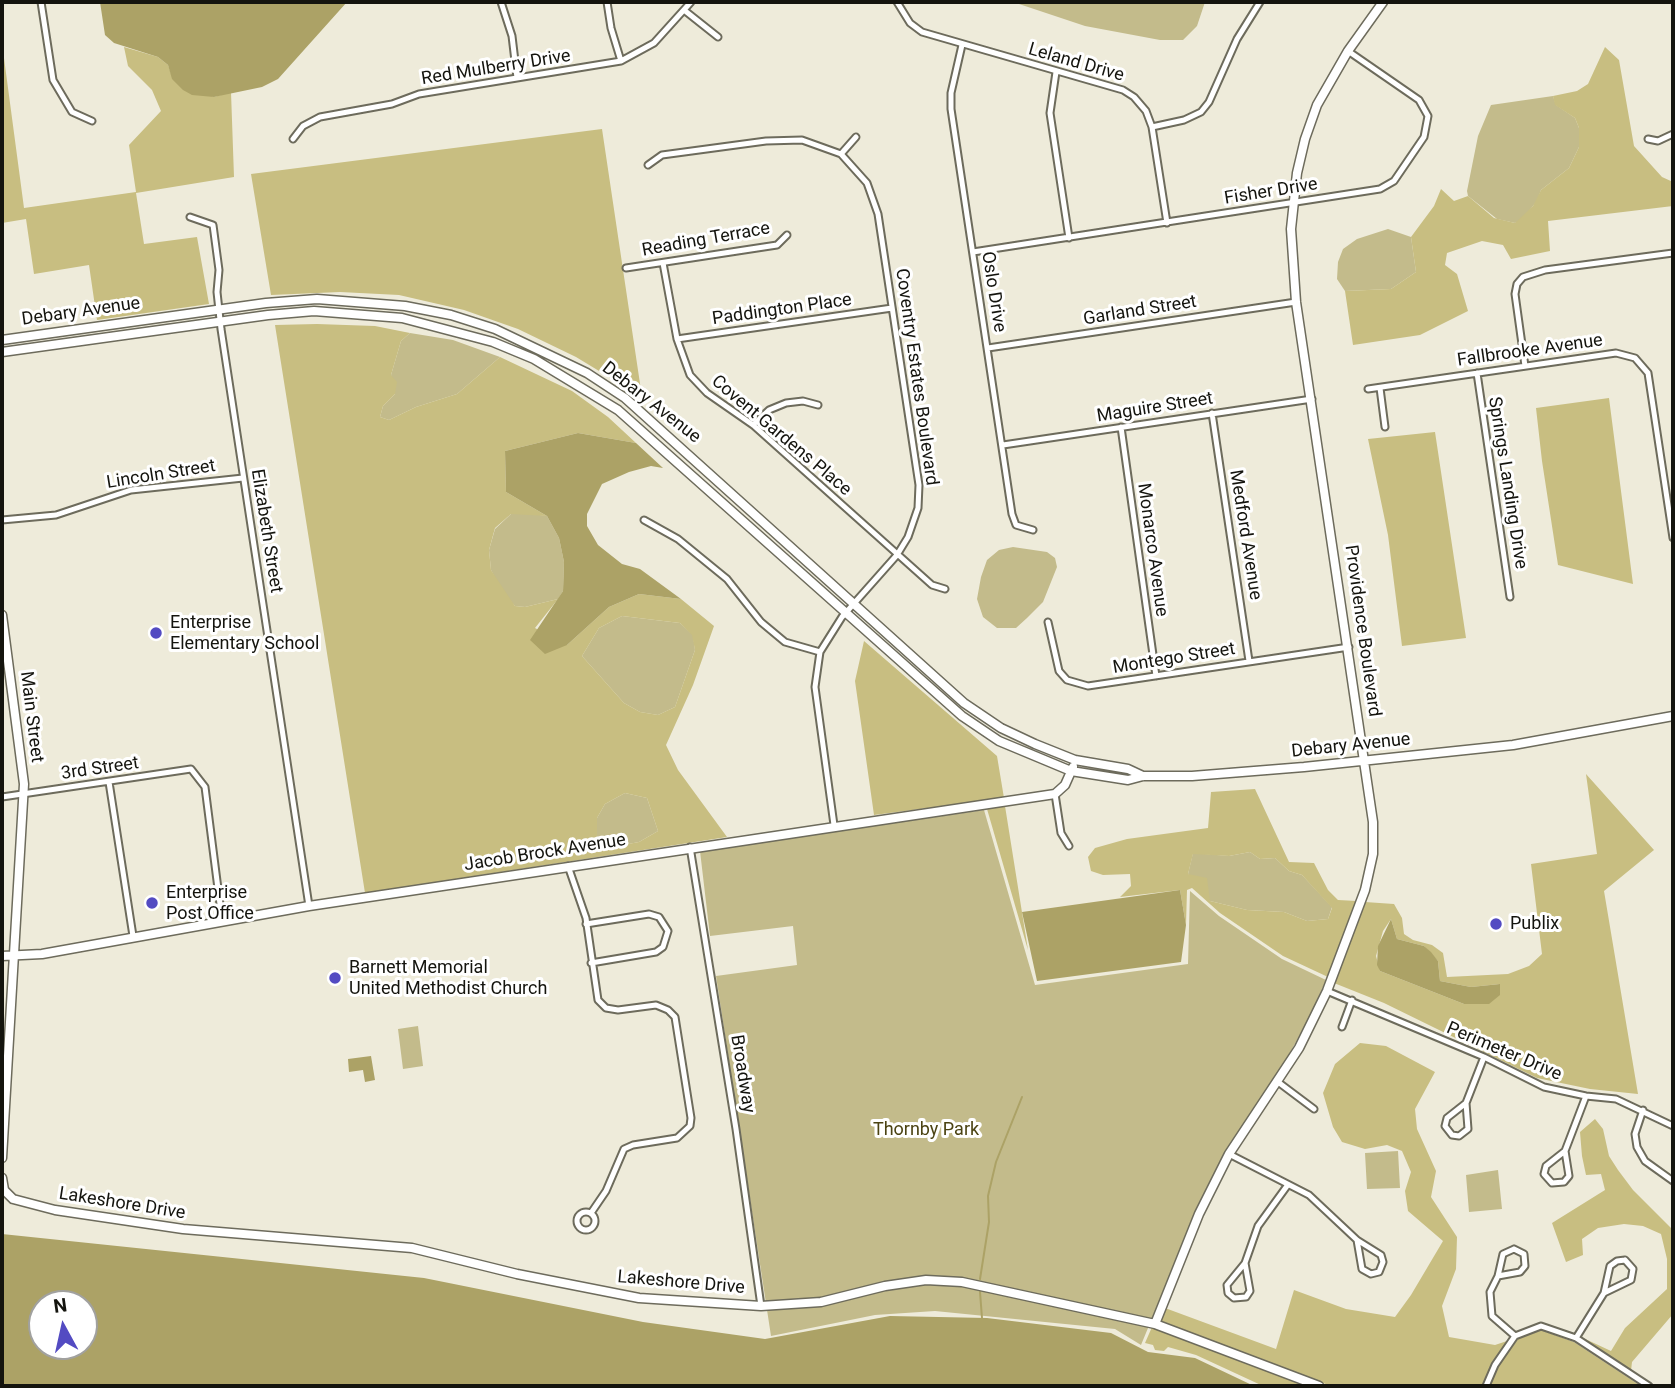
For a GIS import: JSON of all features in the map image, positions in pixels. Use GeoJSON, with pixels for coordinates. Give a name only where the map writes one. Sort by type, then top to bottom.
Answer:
{"type":"FeatureCollection","features":[{"type":"Feature","properties":{"kind":"main road","name":"Providence Boulevard"},"geometry":{"type":"LineString","coordinates":[[1155,1324],[1190,1232],[1229,1154],[1299,1048],[1327,990],[1365,890],[1373,854],[1373,822],[1365,761],[1296,302],[1292,203],[1305,139],[1317,106],[1348,51],[1383,2]]}},
{"type":"Feature","properties":{"kind":"main road","name":"Debary Avenue"},"geometry":{"type":"LineString","coordinates":[[2,340],[219,309],[317,299],[368,301],[451,316],[536,346],[587,373],[632,404],[855,602],[964,703],[1002,728],[1075,760],[1128,769],[1143,776]]}},
{"type":"Feature","properties":{"kind":"main road","name":"Debary Avenue"},"geometry":{"type":"LineString","coordinates":[[2,352],[220,321],[314,311],[365,314],[449,328],[534,359],[618,410],[962,716],[999,741],[1071,771],[1128,780],[1143,776],[1192,776],[1365,761],[1562,738],[1673,716]]}},
{"type":"Feature","properties":{"kind":"main road","name":"Main Street"},"geometry":{"type":"LineString","coordinates":[[2,615],[6,671],[23,793],[16,957],[6,1036],[2,1158]]}},
{"type":"Feature","properties":{"kind":"main road"},"geometry":{"type":"LineString","coordinates":[[1055,794],[1065,785],[1075,760]]}},
{"type":"Feature","properties":{"kind":"main road","name":"Jacob Brock Avenue"},"geometry":{"type":"LineString","coordinates":[[2,956],[16,957],[309,905],[1055,794]]}},
{"type":"Feature","properties":{"kind":"main road","name":"Lakeshore Drive"},"geometry":{"type":"LineString","coordinates":[[2,1178],[5,1190],[13,1199],[55,1210],[183,1229],[412,1248],[517,1274],[639,1298],[761,1306],[821,1302],[885,1286],[926,1280],[962,1282],[1155,1324],[1319,1386]]}},
{"type":"Feature","properties":{"kind":"street"},"geometry":{"type":"LineString","coordinates":[[41,2],[53,80],[72,112],[92,121]]}},
{"type":"Feature","properties":{"kind":"street"},"geometry":{"type":"LineString","coordinates":[[501,2],[512,36],[517,78]]}},
{"type":"Feature","properties":{"kind":"street"},"geometry":{"type":"LineString","coordinates":[[607,2],[611,28],[621,61]]}},
{"type":"Feature","properties":{"kind":"street","name":"Red Mulberry Drive"},"geometry":{"type":"LineString","coordinates":[[293,139],[303,126],[320,117],[392,104],[441,89],[621,61],[654,43],[691,2]]}},
{"type":"Feature","properties":{"kind":"street","name":"Leland Drive"},"geometry":{"type":"LineString","coordinates":[[897,2],[909,23],[922,32],[1123,90],[1134,97],[1146,111],[1152,127],[1167,223]]}},
{"type":"Feature","properties":{"kind":"street"},"geometry":{"type":"LineString","coordinates":[[1152,127],[1184,120],[1201,112],[1260,2]]}},
{"type":"Feature","properties":{"kind":"street"},"geometry":{"type":"LineString","coordinates":[[684,10],[718,37]]}},
{"type":"Feature","properties":{"kind":"street","name":"Oslo Drive"},"geometry":{"type":"LineString","coordinates":[[962,45],[951,93],[951,109],[1012,514],[1016,525],[1033,530]]}},
{"type":"Feature","properties":{"kind":"street","name":"Fisher Drive"},"geometry":{"type":"LineString","coordinates":[[973,252],[1380,189],[1394,181],[1427,128],[1428,116],[1419,100],[1348,51]]}},
{"type":"Feature","properties":{"kind":"street"},"geometry":{"type":"LineString","coordinates":[[1056,72],[1050,113],[1069,237]]}},
{"type":"Feature","properties":{"kind":"street"},"geometry":{"type":"LineString","coordinates":[[1648,139],[1658,141],[1673,134]]}},
{"type":"Feature","properties":{"kind":"street"},"geometry":{"type":"LineString","coordinates":[[841,154],[856,137]]}},
{"type":"Feature","properties":{"kind":"street","name":"Coventry Estates Boulevard"},"geometry":{"type":"LineString","coordinates":[[648,165],[662,155],[765,141],[802,140],[841,154],[867,183],[878,214],[919,485],[918,508],[908,537],[897,555],[855,602],[820,652],[815,687],[834,825]]}},
{"type":"Feature","properties":{"kind":"street","name":"Elizabeth Street"},"geometry":{"type":"LineString","coordinates":[[190,217],[214,225],[219,270],[220,321],[309,905]]}},
{"type":"Feature","properties":{"kind":"street","name":"Reading Terrace"},"geometry":{"type":"LineString","coordinates":[[626,268],[777,246],[787,234]]}},
{"type":"Feature","properties":{"kind":"street"},"geometry":{"type":"LineString","coordinates":[[1525,366],[1515,294],[1517,284],[1523,277],[1545,270],[1673,253]]}},
{"type":"Feature","properties":{"kind":"street","name":"Covent Gardens Place"},"geometry":{"type":"LineString","coordinates":[[663,262],[677,339],[690,375],[707,393],[753,425],[932,585],[945,589]]}},
{"type":"Feature","properties":{"kind":"street","name":"Garland Street"},"geometry":{"type":"LineString","coordinates":[[988,348],[1296,302]]}},
{"type":"Feature","properties":{"kind":"street","name":"Paddington Place"},"geometry":{"type":"LineString","coordinates":[[677,339],[892,308]]}},
{"type":"Feature","properties":{"kind":"street","name":"Fallbrooke Avenue"},"geometry":{"type":"LineString","coordinates":[[1368,389],[1616,353],[1635,358],[1648,373],[1673,538]]}},
{"type":"Feature","properties":{"kind":"street","name":"Springs Landing Drive"},"geometry":{"type":"LineString","coordinates":[[1476,373],[1510,597]]}},
{"type":"Feature","properties":{"kind":"street"},"geometry":{"type":"LineString","coordinates":[[1380,388],[1385,427]]}},
{"type":"Feature","properties":{"kind":"street","name":"Maguire Street"},"geometry":{"type":"LineString","coordinates":[[1003,445],[1312,399]]}},
{"type":"Feature","properties":{"kind":"street"},"geometry":{"type":"LineString","coordinates":[[753,425],[769,410],[786,403],[803,401],[818,405]]}},
{"type":"Feature","properties":{"kind":"street","name":"Medford Avenue"},"geometry":{"type":"LineString","coordinates":[[1212,413],[1250,661]]}},
{"type":"Feature","properties":{"kind":"street","name":"Monarco Avenue"},"geometry":{"type":"LineString","coordinates":[[1121,427],[1156,676]]}},
{"type":"Feature","properties":{"kind":"street","name":"Lincoln Street"},"geometry":{"type":"LineString","coordinates":[[2,520],[56,515],[131,490],[243,478]]}},
{"type":"Feature","properties":{"kind":"street"},"geometry":{"type":"LineString","coordinates":[[644,520],[678,539],[727,579],[761,622],[785,642],[820,652]]}},
{"type":"Feature","properties":{"kind":"street","name":"Montego Street"},"geometry":{"type":"LineString","coordinates":[[1048,622],[1059,671],[1067,680],[1088,686],[1349,648]]}},
{"type":"Feature","properties":{"kind":"street","name":"3rd Street"},"geometry":{"type":"LineString","coordinates":[[2,796],[191,769],[205,788],[222,920]]}},
{"type":"Feature","properties":{"kind":"street"},"geometry":{"type":"LineString","coordinates":[[109,782],[133,936]]}},
{"type":"Feature","properties":{"kind":"street"},"geometry":{"type":"LineString","coordinates":[[1055,794],[1061,833],[1069,846]]}},
{"type":"Feature","properties":{"kind":"street","name":"Broadway"},"geometry":{"type":"LineString","coordinates":[[691,847],[761,1306]]}},
{"type":"Feature","properties":{"kind":"street"},"geometry":{"type":"LineString","coordinates":[[568,866],[586,924],[595,995],[606,1007],[618,1010],[656,1005],[668,1010],[675,1017],[691,1118],[690,1126],[677,1138],[624,1149],[606,1191],[591,1213]]}},
{"type":"Feature","properties":{"kind":"street"},"geometry":{"type":"LineString","coordinates":[[586,924],[649,914],[659,917],[668,931],[663,947],[656,952],[591,963]]}},
{"type":"Feature","properties":{"kind":"street","name":"Perimeter Drive"},"geometry":{"type":"LineString","coordinates":[[1327,990],[1484,1057],[1544,1087],[1586,1097],[1616,1098],[1673,1126]]}},
{"type":"Feature","properties":{"kind":"street"},"geometry":{"type":"LineString","coordinates":[[1342,1027],[1352,1000]]}},
{"type":"Feature","properties":{"kind":"street"},"geometry":{"type":"LineString","coordinates":[[1466,1103],[1468,1129],[1463,1135],[1452,1135],[1446,1122],[1466,1103],[1484,1057]]}},
{"type":"Feature","properties":{"kind":"street"},"geometry":{"type":"LineString","coordinates":[[1278,1082],[1314,1109]]}},
{"type":"Feature","properties":{"kind":"street"},"geometry":{"type":"LineString","coordinates":[[1565,1151],[1546,1166],[1544,1174],[1552,1183],[1564,1182],[1569,1176],[1565,1151],[1586,1097]]}},
{"type":"Feature","properties":{"kind":"street"},"geometry":{"type":"LineString","coordinates":[[1643,1110],[1635,1134],[1637,1147],[1645,1161],[1673,1181]]}},
{"type":"Feature","properties":{"kind":"street"},"geometry":{"type":"LineString","coordinates":[[1229,1154],[1308,1195],[1357,1240],[1381,1255],[1384,1262],[1379,1272],[1371,1275],[1362,1269],[1357,1240]]}},
{"type":"Feature","properties":{"kind":"street"},"geometry":{"type":"LineString","coordinates":[[1245,1264],[1250,1291],[1246,1297],[1234,1298],[1228,1293],[1227,1285],[1245,1264],[1258,1226],[1287,1186]]}},
{"type":"Feature","properties":{"kind":"street"},"geometry":{"type":"LineString","coordinates":[[1499,1276],[1523,1269],[1526,1258],[1522,1251],[1514,1249],[1503,1254],[1499,1276],[1490,1292],[1492,1316],[1515,1336]]}},
{"type":"Feature","properties":{"kind":"street"},"geometry":{"type":"LineString","coordinates":[[1576,1338],[1604,1293],[1610,1266],[1621,1260],[1629,1262],[1633,1269],[1631,1280],[1604,1293]]}},
{"type":"Feature","properties":{"kind":"street"},"geometry":{"type":"LineString","coordinates":[[1486,1386],[1495,1365],[1515,1336],[1541,1326],[1576,1338],[1648,1386]]}},
{"type":"Feature","properties":{"kind":"green space"},"geometry":{"type":"Polygon","coordinates":[[[1013,2],[1205,2],[1197,26],[1183,40],[1160,40],[1085,26],[1013,2]]]}},
{"type":"Feature","properties":{"kind":"green space"},"geometry":{"type":"Polygon","coordinates":[[[1553,96],[1556,105],[1575,118],[1579,128],[1579,147],[1569,168],[1541,190],[1537,201],[1521,221],[1515,223],[1497,219],[1468,196],[1467,191],[1478,136],[1491,105],[1553,96]]]}},
{"type":"Feature","properties":{"kind":"green space"},"geometry":{"type":"Polygon","coordinates":[[[1388,229],[1411,237],[1416,272],[1391,289],[1345,291],[1337,279],[1338,262],[1343,249],[1357,239],[1388,229]]]}},
{"type":"Feature","properties":{"kind":"green space"},"geometry":{"type":"Polygon","coordinates":[[[410,333],[453,340],[500,357],[457,394],[416,407],[389,420],[380,417],[383,406],[395,394],[391,375],[401,341],[410,333]]]}},
{"type":"Feature","properties":{"kind":"green space"},"geometry":{"type":"Polygon","coordinates":[[[511,514],[547,516],[559,538],[564,562],[563,591],[558,599],[525,607],[515,606],[502,592],[491,570],[489,550],[495,529],[511,514]]]}},
{"type":"Feature","properties":{"kind":"green space"},"geometry":{"type":"Polygon","coordinates":[[[1013,547],[1047,552],[1055,558],[1057,567],[1043,602],[1016,628],[997,628],[983,617],[977,599],[981,577],[987,560],[999,550],[1013,547]]]}},
{"type":"Feature","properties":{"kind":"green space"},"geometry":{"type":"Polygon","coordinates":[[[622,616],[680,623],[693,635],[695,650],[675,707],[658,715],[640,712],[624,703],[582,656],[599,628],[622,616]]]}},
{"type":"Feature","properties":{"kind":"green space"},"geometry":{"type":"Polygon","coordinates":[[[625,793],[647,798],[658,831],[639,842],[607,848],[597,843],[597,818],[605,804],[625,793]]]}},
{"type":"Feature","properties":{"kind":"green space","name":"Thornby Park"},"geometry":{"type":"Polygon","coordinates":[[[984,810],[1035,985],[1188,964],[1190,891],[1219,916],[1282,959],[1326,980],[1308,1020],[1179,1253],[1141,1345],[1115,1329],[935,1311],[875,1315],[771,1336],[716,976],[797,965],[793,926],[710,936],[700,851],[984,810]]]}},
{"type":"Feature","properties":{"kind":"green space"},"geometry":{"type":"Polygon","coordinates":[[[1250,852],[1260,859],[1275,858],[1289,871],[1302,875],[1332,907],[1328,919],[1307,921],[1284,912],[1247,910],[1210,901],[1188,874],[1193,853],[1229,856],[1250,852]]]}},
{"type":"Feature","properties":{"kind":"green space"},"geometry":{"type":"Polygon","coordinates":[[[418,1026],[423,1066],[403,1069],[398,1029],[418,1026]]]}},
{"type":"Feature","properties":{"kind":"green space"},"geometry":{"type":"Polygon","coordinates":[[[1398,1151],[1400,1188],[1367,1189],[1365,1153],[1398,1151]]]}},
{"type":"Feature","properties":{"kind":"green space"},"geometry":{"type":"Polygon","coordinates":[[[1498,1170],[1502,1209],[1469,1212],[1466,1175],[1498,1170]]]}},
{"type":"Feature","properties":{"kind":"shaded area"},"geometry":{"type":"Polygon","coordinates":[[[100,2],[347,2],[278,79],[262,87],[214,97],[192,95],[172,79],[168,65],[158,57],[114,43],[105,35],[100,2]]]}},
{"type":"Feature","properties":{"kind":"shaded area"},"geometry":{"type":"Polygon","coordinates":[[[2,43],[24,208],[136,192],[129,145],[161,111],[152,90],[128,66],[124,47],[158,57],[168,65],[173,79],[214,97],[231,92],[234,177],[136,193],[144,244],[197,237],[209,304],[97,320],[89,265],[34,274],[26,219],[2,223],[2,43]]]}},
{"type":"Feature","properties":{"kind":"shaded area"},"geometry":{"type":"Polygon","coordinates":[[[1605,47],[1619,60],[1634,146],[1662,177],[1673,182],[1673,206],[1548,221],[1550,251],[1511,259],[1503,245],[1482,241],[1447,253],[1445,265],[1457,274],[1468,311],[1420,335],[1353,345],[1345,291],[1391,289],[1416,272],[1411,237],[1434,206],[1441,189],[1454,201],[1468,196],[1494,218],[1515,223],[1533,206],[1541,190],[1569,168],[1579,147],[1579,128],[1575,118],[1555,105],[1553,96],[1577,91],[1588,84],[1605,47]]]}},
{"type":"Feature","properties":{"kind":"shaded area"},"geometry":{"type":"Polygon","coordinates":[[[602,129],[642,397],[576,357],[518,329],[464,310],[399,295],[340,292],[271,295],[251,174],[602,129]]]}},
{"type":"Feature","properties":{"kind":"shaded area"},"geometry":{"type":"Polygon","coordinates":[[[275,325],[375,326],[410,333],[401,341],[391,375],[397,382],[395,394],[383,406],[380,417],[389,420],[416,407],[457,394],[500,357],[572,391],[608,417],[636,443],[578,433],[505,451],[506,492],[547,516],[511,514],[495,528],[489,550],[491,570],[515,606],[525,607],[558,599],[535,628],[567,645],[609,607],[639,594],[681,599],[714,626],[693,685],[666,745],[678,770],[727,837],[365,893],[275,325]],[[622,616],[599,628],[582,656],[624,703],[640,712],[658,715],[675,707],[695,650],[692,635],[680,623],[622,616]],[[625,793],[605,804],[597,818],[597,842],[606,848],[639,842],[658,831],[647,798],[625,793]]]}},
{"type":"Feature","properties":{"kind":"shaded area"},"geometry":{"type":"Polygon","coordinates":[[[1609,398],[1633,584],[1558,565],[1542,461],[1536,408],[1609,398]]]}},
{"type":"Feature","properties":{"kind":"shaded area"},"geometry":{"type":"Polygon","coordinates":[[[1435,432],[1466,638],[1402,646],[1388,535],[1368,439],[1435,432]]]}},
{"type":"Feature","properties":{"kind":"shaded area"},"geometry":{"type":"Polygon","coordinates":[[[578,433],[636,443],[663,468],[651,466],[602,484],[587,514],[587,526],[598,545],[622,564],[640,569],[681,599],[639,594],[609,607],[567,645],[545,654],[530,640],[563,591],[564,562],[559,538],[547,516],[506,492],[505,451],[578,433]]]}},
{"type":"Feature","properties":{"kind":"shaded area"},"geometry":{"type":"Polygon","coordinates":[[[864,641],[997,756],[1004,798],[874,815],[855,681],[864,641]]]}},
{"type":"Feature","properties":{"kind":"shaded area"},"geometry":{"type":"Polygon","coordinates":[[[1586,774],[1654,850],[1604,891],[1638,1094],[1590,1089],[1537,1078],[1384,1003],[1334,983],[1365,902],[1394,904],[1402,918],[1404,934],[1413,940],[1432,945],[1443,953],[1447,977],[1508,974],[1529,966],[1542,954],[1531,864],[1597,854],[1586,774]],[[1391,919],[1383,931],[1376,956],[1380,971],[1464,1004],[1500,984],[1471,987],[1440,981],[1438,961],[1424,946],[1397,939],[1391,919]]]}},
{"type":"Feature","properties":{"kind":"shaded area"},"geometry":{"type":"Polygon","coordinates":[[[1255,789],[1289,862],[1314,863],[1328,890],[1338,900],[1357,901],[1328,977],[1283,956],[1220,913],[1192,888],[1187,890],[1186,925],[1180,890],[1120,897],[1131,886],[1130,874],[1103,875],[1091,871],[1088,857],[1095,848],[1127,839],[1208,828],[1211,792],[1255,789]],[[1250,852],[1229,856],[1193,854],[1188,874],[1207,878],[1210,901],[1247,910],[1284,912],[1307,921],[1328,919],[1332,908],[1302,875],[1289,871],[1275,858],[1260,859],[1250,852]]]}},
{"type":"Feature","properties":{"kind":"shaded area"},"geometry":{"type":"Polygon","coordinates":[[[1005,806],[1028,950],[987,809],[1005,806]]]}},
{"type":"Feature","properties":{"kind":"shaded area"},"geometry":{"type":"Polygon","coordinates":[[[1180,890],[1186,925],[1181,962],[1037,981],[1022,912],[1180,890]]]}},
{"type":"Feature","properties":{"kind":"shaded area"},"geometry":{"type":"Polygon","coordinates":[[[1391,919],[1397,939],[1424,946],[1431,952],[1438,961],[1440,981],[1471,987],[1500,984],[1500,995],[1489,1004],[1464,1004],[1380,971],[1377,965],[1378,946],[1391,919]]]}},
{"type":"Feature","properties":{"kind":"shaded area"},"geometry":{"type":"Polygon","coordinates":[[[1360,1043],[1386,1046],[1435,1072],[1415,1109],[1417,1129],[1436,1171],[1431,1197],[1457,1237],[1456,1269],[1442,1306],[1449,1337],[1495,1345],[1507,1341],[1492,1363],[1483,1386],[1331,1386],[1160,1321],[1165,1308],[1276,1349],[1294,1290],[1346,1309],[1395,1317],[1411,1295],[1443,1241],[1408,1211],[1405,1191],[1411,1172],[1402,1151],[1387,1145],[1365,1149],[1342,1142],[1333,1127],[1323,1093],[1335,1064],[1360,1043]]]}},
{"type":"Feature","properties":{"kind":"shaded area"},"geometry":{"type":"Polygon","coordinates":[[[371,1056],[375,1080],[365,1082],[363,1070],[349,1072],[348,1059],[371,1056]]]}},
{"type":"Feature","properties":{"kind":"shaded area"},"geometry":{"type":"Polygon","coordinates":[[[1595,1119],[1603,1129],[1609,1156],[1618,1170],[1633,1190],[1673,1230],[1673,1314],[1632,1362],[1631,1371],[1581,1337],[1611,1351],[1625,1328],[1667,1289],[1667,1259],[1661,1234],[1643,1226],[1624,1224],[1598,1228],[1582,1239],[1583,1255],[1566,1262],[1552,1223],[1605,1190],[1601,1174],[1586,1175],[1582,1156],[1580,1132],[1595,1119]]]}},
{"type":"Feature","properties":{"kind":"shaded area"},"geometry":{"type":"Polygon","coordinates":[[[2,1234],[424,1278],[643,1322],[765,1339],[890,1316],[987,1318],[1111,1333],[1148,1352],[1195,1358],[1254,1386],[2,1386],[2,1234]]]}},
{"type":"Feature","properties":{"kind":"shaded area"},"geometry":{"type":"Polygon","coordinates":[[[1152,1327],[1308,1386],[1263,1386],[1196,1355],[1168,1347],[1164,1351],[1155,1350],[1153,1345],[1145,1343],[1152,1327]]]}},
{"type":"Feature","properties":{"kind":"shaded area"},"geometry":{"type":"Polygon","coordinates":[[[1541,1330],[1574,1342],[1641,1386],[1490,1386],[1498,1367],[1518,1339],[1541,1330]]]}},
{"type":"Feature","properties":{"kind":"waterway"},"geometry":{"type":"LineString","coordinates":[[980,1279],[989,1222],[988,1196],[996,1162],[1022,1097]]}},
{"type":"Feature","properties":{"kind":"waterway"},"geometry":{"type":"LineString","coordinates":[[980,1292],[982,1318]]}},
{"type":"Feature","properties":{"kind":"place","name":"Enterprise Elementary School"},"geometry":{"type":"Point","coordinates":[156,633]}},
{"type":"Feature","properties":{"kind":"place","name":"Enterprise Post Office"},"geometry":{"type":"Point","coordinates":[152,903]}},
{"type":"Feature","properties":{"kind":"place","name":"Publix"},"geometry":{"type":"Point","coordinates":[1496,924]}},
{"type":"Feature","properties":{"kind":"place","name":"Barnett Memorial United Methodist Church"},"geometry":{"type":"Point","coordinates":[335,978]}}]}
